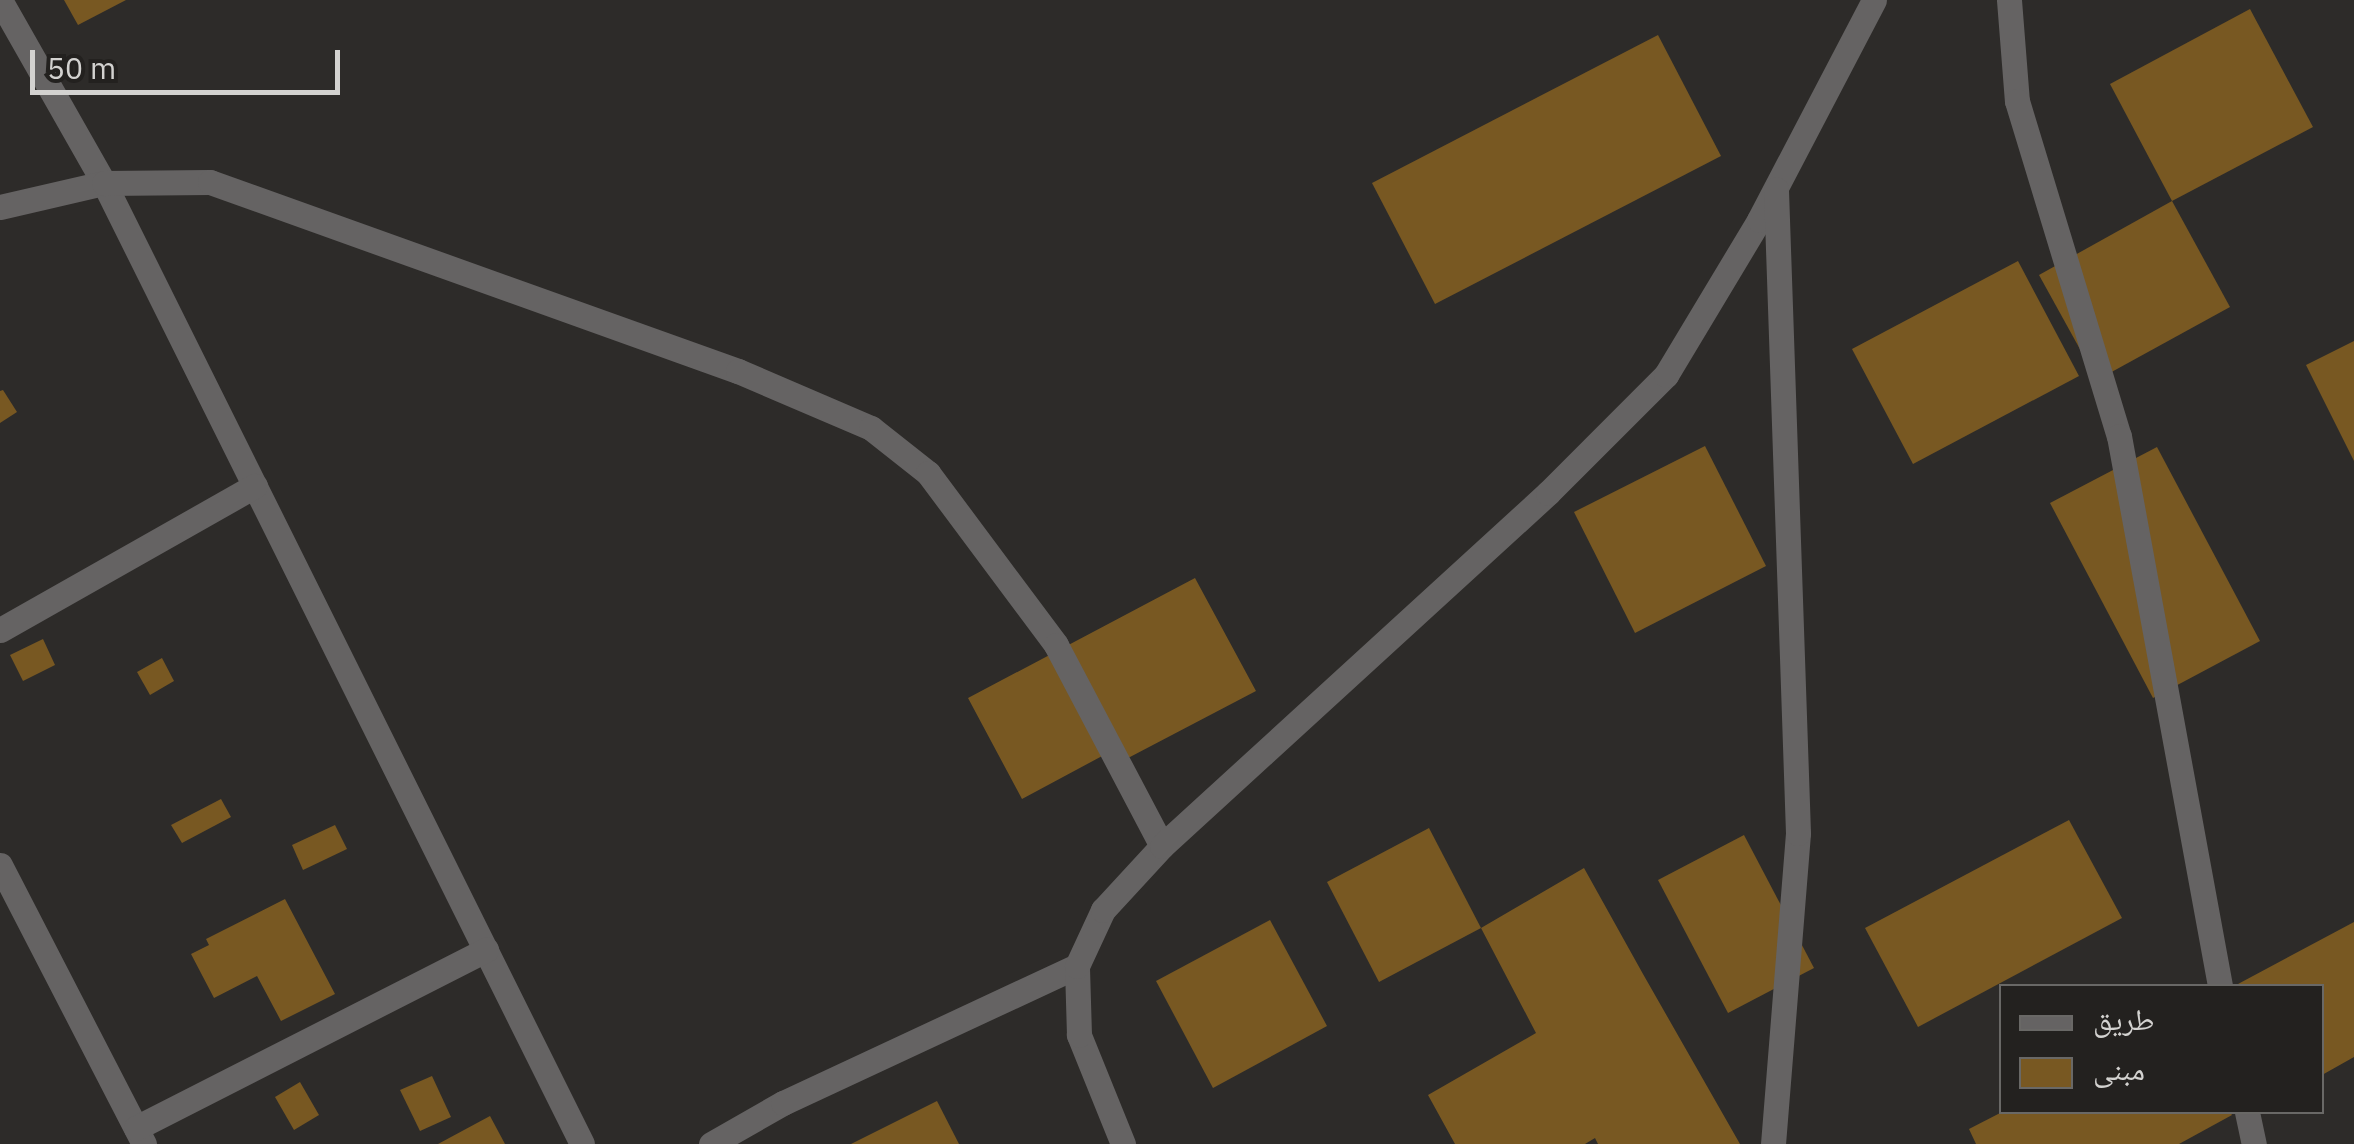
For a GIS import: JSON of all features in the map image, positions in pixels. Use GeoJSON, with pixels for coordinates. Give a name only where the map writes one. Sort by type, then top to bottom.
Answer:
{"type":"FeatureCollection","features":[{"type":"Feature","properties":{"kind":"street"},"geometry":{"type":"LineString","coordinates":[[0,0],[104,183],[582,1144]]}},
{"type":"Feature","properties":{"kind":"street"},"geometry":{"type":"LineString","coordinates":[[1123,1144],[1079,1034],[1077,966],[1103,910],[1162,846],[1548,493],[1666,375],[1776,189],[1874,0]]}},
{"type":"Feature","properties":{"kind":"street"},"geometry":{"type":"LineString","coordinates":[[2008,0],[2017,101],[2119,436],[2220,984]]}},
{"type":"Feature","properties":{"kind":"street"},"geometry":{"type":"LineString","coordinates":[[0,207],[104,183],[210,182],[738,371],[871,428],[928,473],[1056,645],[1162,846]]}},
{"type":"Feature","properties":{"kind":"street"},"geometry":{"type":"LineString","coordinates":[[1773,1144],[1798,834],[1776,189]]}},
{"type":"Feature","properties":{"kind":"street"},"geometry":{"type":"LineString","coordinates":[[0,630],[256,486]]}},
{"type":"Feature","properties":{"kind":"street"},"geometry":{"type":"LineString","coordinates":[[0,864],[140,1136],[486,950]]}},
{"type":"Feature","properties":{"kind":"street"},"geometry":{"type":"LineString","coordinates":[[710,1144],[784,1103],[1077,966]]}},
{"type":"Feature","properties":{"kind":"street"},"geometry":{"type":"LineString","coordinates":[[2247,1114],[2254,1144]]}},
{"type":"Feature","properties":{"kind":"building"},"geometry":{"type":"Polygon","coordinates":[[[64,0],[126,0],[78,25],[64,0]]]}},
{"type":"Feature","properties":{"kind":"building"},"geometry":{"type":"Polygon","coordinates":[[[2250,9],[2313,127],[2172,201],[2110,84],[2250,9]]]}},
{"type":"Feature","properties":{"kind":"building"},"geometry":{"type":"Polygon","coordinates":[[[1658,35],[1721,156],[1435,304],[1372,183],[1658,35]]]}},
{"type":"Feature","properties":{"kind":"building"},"geometry":{"type":"Polygon","coordinates":[[[2172,201],[2230,307],[2097,380],[2039,275],[2172,201]]]}},
{"type":"Feature","properties":{"kind":"building"},"geometry":{"type":"Polygon","coordinates":[[[2018,261],[2079,376],[1913,464],[1852,349],[2018,261]]]}},
{"type":"Feature","properties":{"kind":"building"},"geometry":{"type":"Polygon","coordinates":[[[2354,341],[2354,461],[2306,365],[2354,341]]]}},
{"type":"Feature","properties":{"kind":"building"},"geometry":{"type":"Polygon","coordinates":[[[0,391],[17,412],[0,423],[0,391]]]}},
{"type":"Feature","properties":{"kind":"building"},"geometry":{"type":"Polygon","coordinates":[[[1705,446],[1766,566],[1635,633],[1574,512],[1705,446]]]}},
{"type":"Feature","properties":{"kind":"building"},"geometry":{"type":"Polygon","coordinates":[[[2157,447],[2260,641],[2153,698],[2050,503],[2157,447]]]}},
{"type":"Feature","properties":{"kind":"building"},"geometry":{"type":"Polygon","coordinates":[[[1195,578],[1256,691],[1130,757],[1104,755],[1022,799],[968,698],[1195,578]]]}},
{"type":"Feature","properties":{"kind":"building"},"geometry":{"type":"Polygon","coordinates":[[[43,639],[55,665],[23,681],[10,655],[43,639]]]}},
{"type":"Feature","properties":{"kind":"building"},"geometry":{"type":"Polygon","coordinates":[[[162,658],[174,681],[150,695],[137,672],[162,658]]]}},
{"type":"Feature","properties":{"kind":"building"},"geometry":{"type":"Polygon","coordinates":[[[221,799],[231,817],[182,843],[171,825],[221,799]]]}},
{"type":"Feature","properties":{"kind":"building"},"geometry":{"type":"Polygon","coordinates":[[[2069,820],[2122,918],[1918,1027],[1865,928],[2069,820]]]}},
{"type":"Feature","properties":{"kind":"building"},"geometry":{"type":"Polygon","coordinates":[[[335,825],[347,849],[303,870],[292,845],[335,825]]]}},
{"type":"Feature","properties":{"kind":"building"},"geometry":{"type":"Polygon","coordinates":[[[1429,828],[1481,928],[1379,982],[1327,882],[1429,828]]]}},
{"type":"Feature","properties":{"kind":"building"},"geometry":{"type":"Polygon","coordinates":[[[1744,835],[1814,968],[1728,1013],[1658,880],[1744,835]]]}},
{"type":"Feature","properties":{"kind":"building"},"geometry":{"type":"Polygon","coordinates":[[[1584,868],[1740,1144],[1598,1144],[1595,1138],[1585,1144],[1455,1144],[1428,1095],[1536,1033],[1481,928],[1584,868]]]}},
{"type":"Feature","properties":{"kind":"building"},"geometry":{"type":"Polygon","coordinates":[[[285,899],[335,994],[281,1021],[257,976],[214,998],[191,954],[209,945],[206,939],[285,899]]]}},
{"type":"Feature","properties":{"kind":"building"},"geometry":{"type":"Polygon","coordinates":[[[1270,920],[1327,1026],[1213,1088],[1156,981],[1270,920]]]}},
{"type":"Feature","properties":{"kind":"building"},"geometry":{"type":"Polygon","coordinates":[[[2354,922],[2354,1057],[2324,1074],[2324,984],[2238,984],[2354,922]]]}},
{"type":"Feature","properties":{"kind":"building"},"geometry":{"type":"Polygon","coordinates":[[[432,1076],[451,1117],[420,1131],[400,1090],[432,1076]]]}},
{"type":"Feature","properties":{"kind":"building"},"geometry":{"type":"Polygon","coordinates":[[[300,1082],[319,1115],[294,1130],[275,1097],[300,1082]]]}},
{"type":"Feature","properties":{"kind":"building"},"geometry":{"type":"Polygon","coordinates":[[[937,1101],[959,1144],[851,1144],[937,1101]]]}},
{"type":"Feature","properties":{"kind":"building"},"geometry":{"type":"Polygon","coordinates":[[[1999,1114],[2232,1115],[2179,1144],[1976,1144],[1969,1129],[1999,1114]]]}},
{"type":"Feature","properties":{"kind":"building"},"geometry":{"type":"Polygon","coordinates":[[[490,1116],[505,1144],[438,1144],[490,1116]]]}}]}
